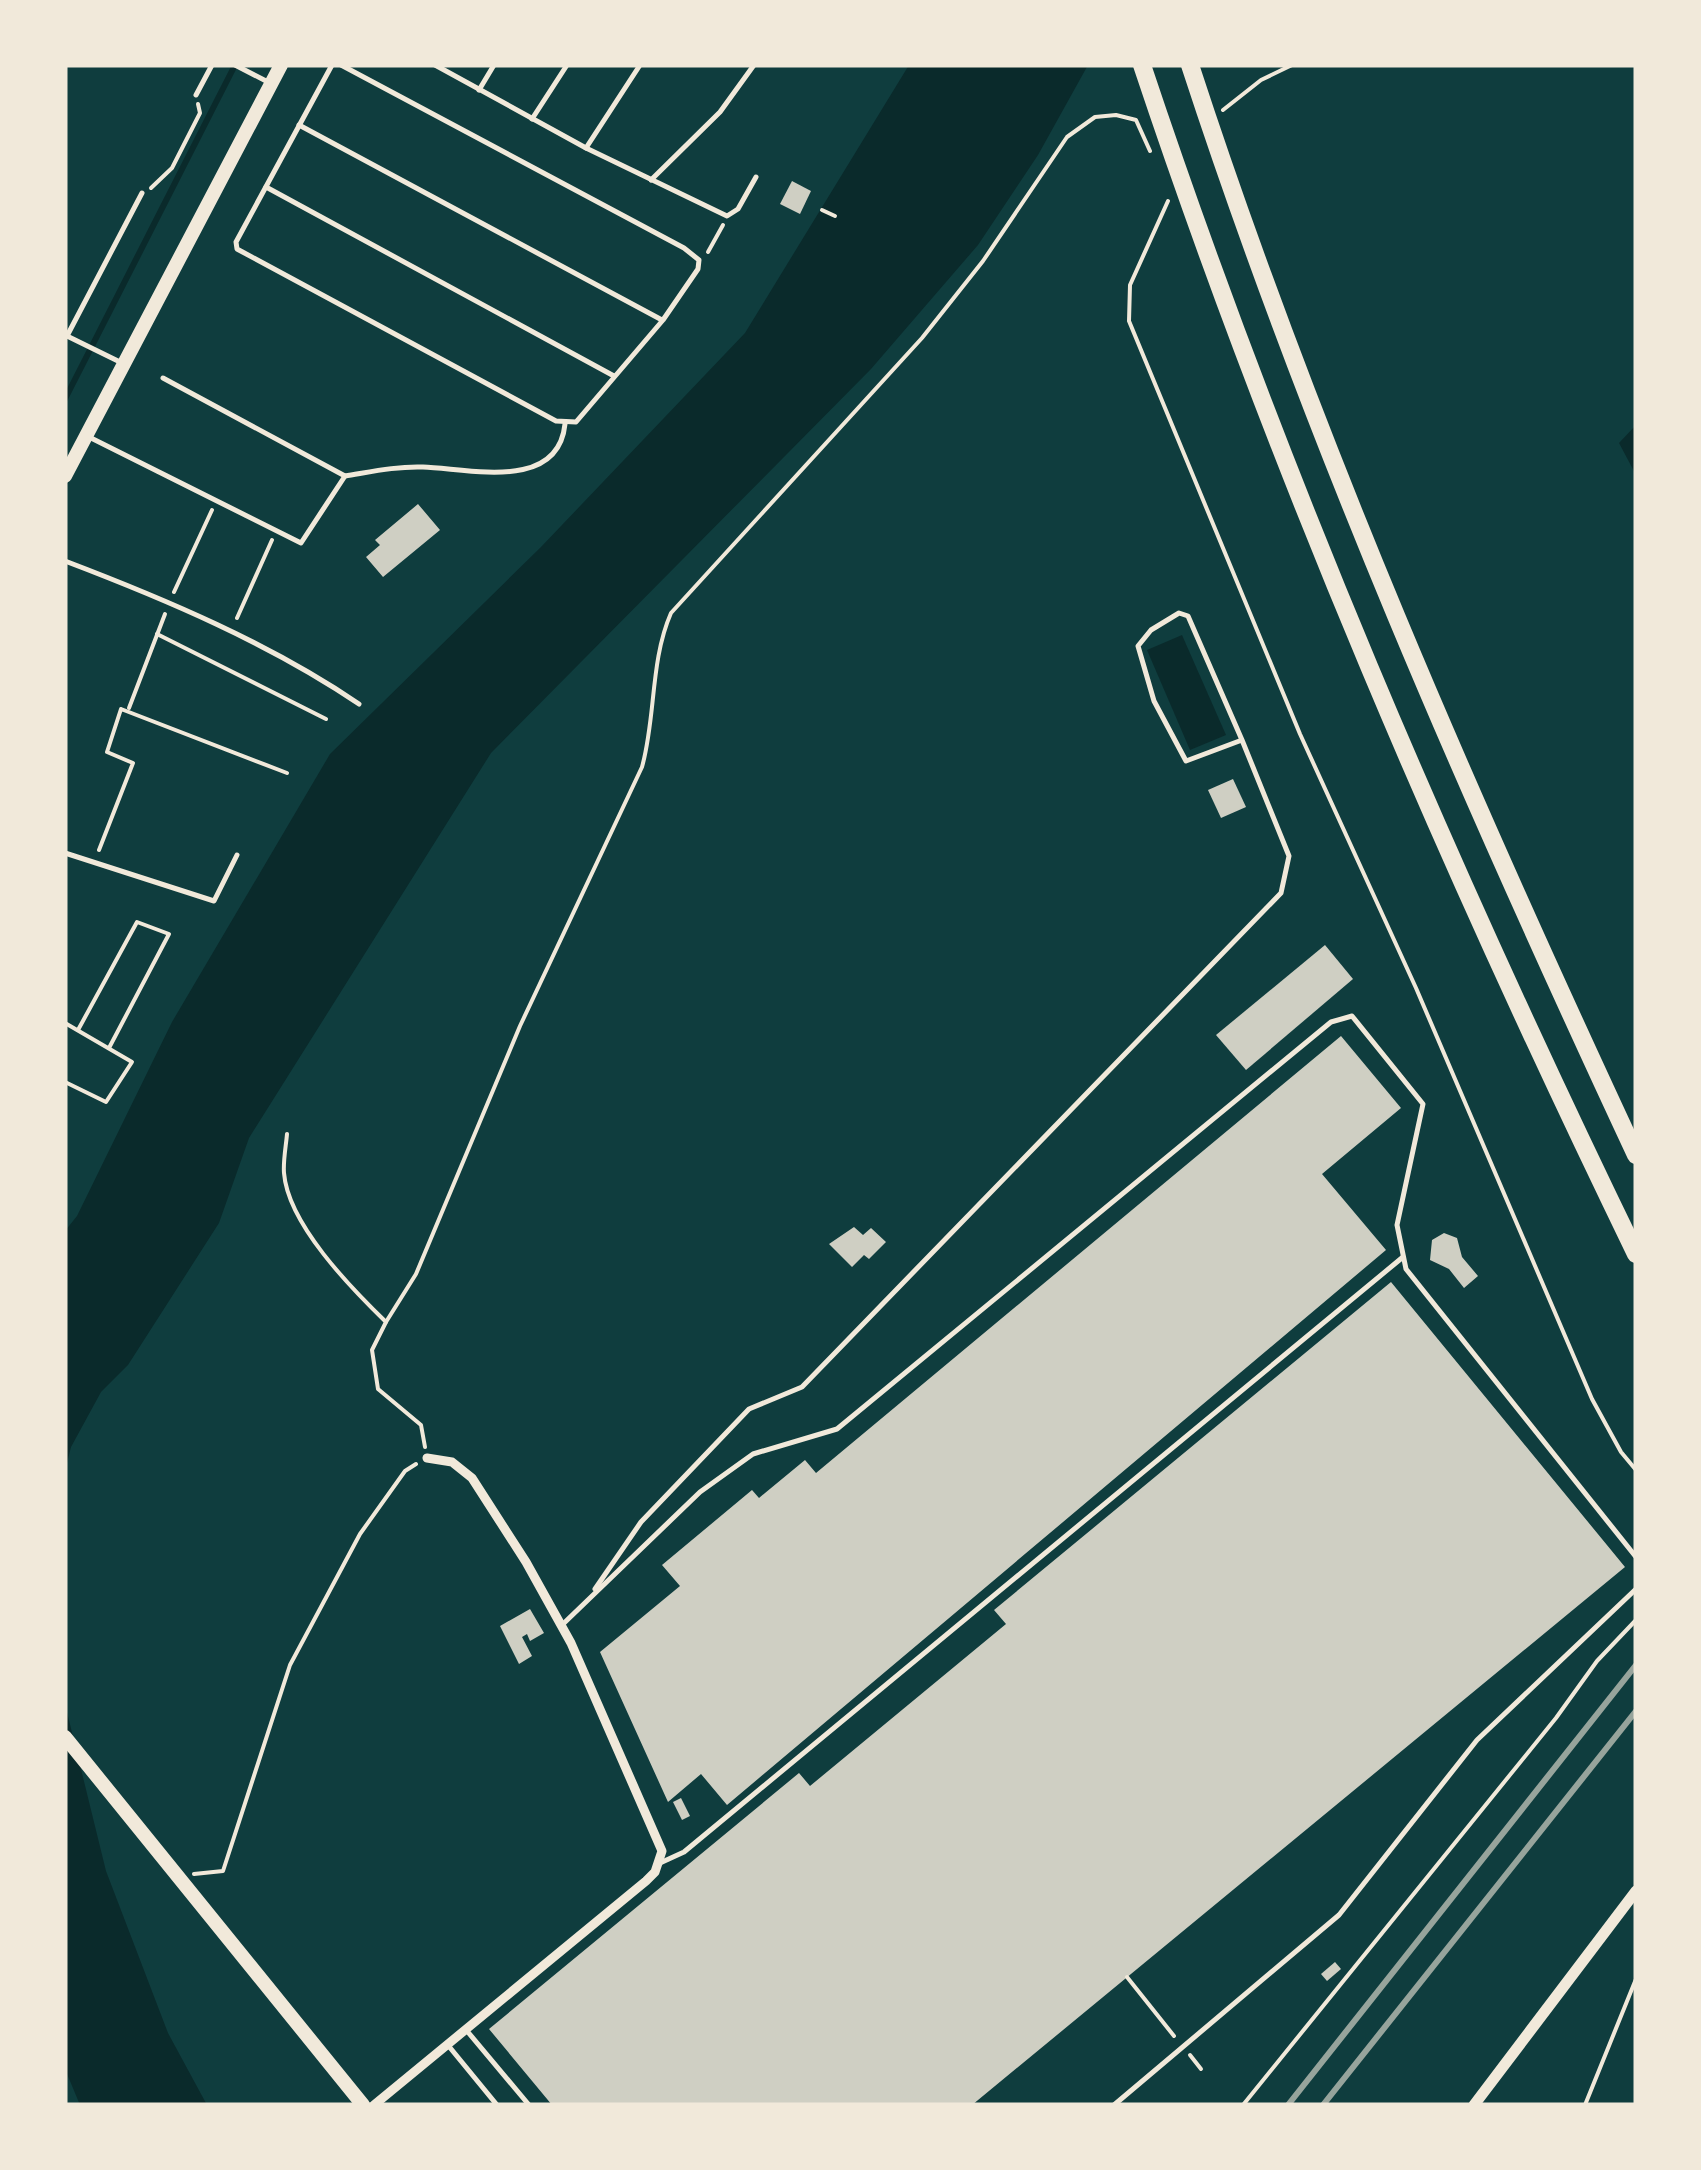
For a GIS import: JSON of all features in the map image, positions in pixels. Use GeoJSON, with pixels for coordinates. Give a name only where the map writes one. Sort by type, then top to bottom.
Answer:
{"type":"FeatureCollection","features":[{"type":"Feature","properties":{"kind":"highway"},"geometry":{"type":"LineString","coordinates":[[1142,65],[1210,268],[1316,545],[1514,1001],[1636,1254]]}},
{"type":"Feature","properties":{"kind":"highway"},"geometry":{"type":"LineString","coordinates":[[1190,65],[1240,218],[1350,508],[1553,976],[1636,1154]]}},
{"type":"Feature","properties":{"kind":"main road"},"geometry":{"type":"LineString","coordinates":[[65,476],[281,65]]}},
{"type":"Feature","properties":{"kind":"main road"},"geometry":{"type":"LineString","coordinates":[[65,1737],[363,2105]]}},
{"type":"Feature","properties":{"kind":"street"},"geometry":{"type":"LineString","coordinates":[[374,2105],[646,1881],[660,1863],[657,1836],[562,1624],[472,1478],[452,1462],[428,1458]]}},
{"type":"Feature","properties":{"kind":"street"},"geometry":{"type":"LineString","coordinates":[[1474,2105],[1636,1891]]}},
{"type":"Feature","properties":{"kind":"lane"},"geometry":{"type":"LineString","coordinates":[[196,95],[212,65]]}},
{"type":"Feature","properties":{"kind":"lane"},"geometry":{"type":"LineString","coordinates":[[235,65],[271,84]]}},
{"type":"Feature","properties":{"kind":"lane"},"geometry":{"type":"LineString","coordinates":[[332,65],[236,242],[242,255],[565,424],[576,422],[662,320],[698,269],[698,260],[654,232],[341,65]]}},
{"type":"Feature","properties":{"kind":"lane"},"geometry":{"type":"LineString","coordinates":[[435,65],[586,148],[726,216],[738,209],[756,176]]}},
{"type":"Feature","properties":{"kind":"lane"},"geometry":{"type":"LineString","coordinates":[[478,90],[494,65]]}},
{"type":"Feature","properties":{"kind":"lane"},"geometry":{"type":"LineString","coordinates":[[532,119],[567,65]]}},
{"type":"Feature","properties":{"kind":"lane"},"geometry":{"type":"LineString","coordinates":[[586,148],[640,65]]}},
{"type":"Feature","properties":{"kind":"lane"},"geometry":{"type":"LineString","coordinates":[[651,180],[720,112],[754,65]]}},
{"type":"Feature","properties":{"kind":"lane"},"geometry":{"type":"LineString","coordinates":[[299,125],[662,320]]}},
{"type":"Feature","properties":{"kind":"lane"},"geometry":{"type":"LineString","coordinates":[[266,187],[614,376]]}},
{"type":"Feature","properties":{"kind":"lane"},"geometry":{"type":"LineString","coordinates":[[123,363],[66,336],[142,194]]}},
{"type":"Feature","properties":{"kind":"lane"},"geometry":{"type":"LineString","coordinates":[[162,378],[345,476],[419,467],[482,475],[516,472],[556,448],[565,424]]}},
{"type":"Feature","properties":{"kind":"lane"},"geometry":{"type":"LineString","coordinates":[[85,434],[301,543],[345,476]]}},
{"type":"Feature","properties":{"kind":"lane"},"geometry":{"type":"LineString","coordinates":[[65,561],[320,677],[358,704]]}},
{"type":"Feature","properties":{"kind":"lane"},"geometry":{"type":"LineString","coordinates":[[588,1600],[641,1522],[749,1409],[802,1387],[1282,893],[1289,856],[1242,740],[1188,616],[1180,613],[1151,630],[1138,646],[1154,701],[1186,760],[1242,740]]}},
{"type":"Feature","properties":{"kind":"lane"},"geometry":{"type":"LineString","coordinates":[[65,853],[214,901],[236,855]]}},
{"type":"Feature","properties":{"kind":"lane"},"geometry":{"type":"LineString","coordinates":[[562,1624],[700,1492],[753,1454],[837,1430],[1330,1022],[1352,1016],[1423,1104],[1397,1225],[1406,1270],[1636,1557]]}},
{"type":"Feature","properties":{"kind":"lane"},"geometry":{"type":"LineString","coordinates":[[660,1863],[684,1852],[1403,1258]]}},
{"type":"Feature","properties":{"kind":"lane"},"geometry":{"type":"LineString","coordinates":[[1114,2105],[1340,1916],[1477,1740],[1636,1589]]}},
{"type":"Feature","properties":{"kind":"lane"},"geometry":{"type":"LineString","coordinates":[[465,2029],[525,2103]]}},
{"type":"Feature","properties":{"kind":"lane"},"geometry":{"type":"LineString","coordinates":[[448,2044],[497,2105]]}},
{"type":"Feature","properties":{"kind":"path"},"geometry":{"type":"LineString","coordinates":[[142,194],[161,183],[172,168],[200,113],[196,95]]}},
{"type":"Feature","properties":{"kind":"path"},"geometry":{"type":"LineString","coordinates":[[183,1884],[198,1870],[223,1870],[290,1665],[360,1534],[405,1471],[428,1458],[421,1426],[378,1389],[372,1350],[416,1274],[520,1026],[642,767],[652,733],[662,633],[670,613],[922,338],[983,260],[1068,138]]}},
{"type":"Feature","properties":{"kind":"path"},"geometry":{"type":"LineString","coordinates":[[1173,192],[1130,285],[1129,320],[1300,734],[1416,988],[1592,1399],[1620,1452],[1636,1470]]}},
{"type":"Feature","properties":{"kind":"path"},"geometry":{"type":"LineString","coordinates":[[822,210],[836,216]]}},
{"type":"Feature","properties":{"kind":"path"},"geometry":{"type":"LineString","coordinates":[[698,260],[720,234],[726,216]]}},
{"type":"Feature","properties":{"kind":"path"},"geometry":{"type":"LineString","coordinates":[[230,634],[276,532]]}},
{"type":"Feature","properties":{"kind":"path"},"geometry":{"type":"LineString","coordinates":[[158,634],[326,719]]}},
{"type":"Feature","properties":{"kind":"path"},"geometry":{"type":"LineString","coordinates":[[94,862],[133,763],[108,752],[120,710],[287,774]]}},
{"type":"Feature","properties":{"kind":"path"},"geometry":{"type":"LineString","coordinates":[[78,1030],[137,922],[169,934],[109,1048]]}},
{"type":"Feature","properties":{"kind":"path"},"geometry":{"type":"LineString","coordinates":[[65,1023],[132,1062],[106,1102],[65,1082]]}},
{"type":"Feature","properties":{"kind":"path"},"geometry":{"type":"LineString","coordinates":[[287,1134],[284,1176],[297,1209],[335,1268],[386,1322]]}},
{"type":"Feature","properties":{"kind":"path"},"geometry":{"type":"LineString","coordinates":[[1243,2105],[1556,1718],[1587,1673],[1636,1620]]}},
{"type":"Feature","properties":{"kind":"path"},"geometry":{"type":"LineString","coordinates":[[1127,1978],[1201,2069]]}},
{"type":"Feature","properties":{"kind":"path"},"geometry":{"type":"LineString","coordinates":[[1585,2105],[1636,1979]]}},
{"type":"Feature","properties":{"kind":"water"},"geometry":{"type":"Polygon","coordinates":[[[909,65],[1088,65],[1038,155],[978,245],[871,369],[491,753],[249,1138],[219,1223],[128,1365],[101,1392],[71,1447],[65,1471],[65,1231],[77,1216],[172,1022],[330,754],[541,547],[745,333],[909,65]]]}},
{"type":"Feature","properties":{"kind":"water"},"geometry":{"type":"Polygon","coordinates":[[[1636,425],[1636,475],[1619,443],[1636,425]]]}},
{"type":"Feature","properties":{"kind":"water"},"geometry":{"type":"Polygon","coordinates":[[[1182,635],[1226,735],[1190,750],[1147,650],[1182,635]]]}},
{"type":"Feature","properties":{"kind":"water"},"geometry":{"type":"Polygon","coordinates":[[[65,1704],[106,1871],[168,2033],[207,2105],[80,2105],[65,2069],[65,1704]]]}},
{"type":"Feature","properties":{"kind":"building"},"geometry":{"type":"Polygon","coordinates":[[[792,181],[811,191],[800,214],[780,204],[792,181]]]}},
{"type":"Feature","properties":{"kind":"building"},"geometry":{"type":"Polygon","coordinates":[[[418,504],[440,530],[383,577],[366,557],[380,545],[375,540],[418,504]]]}},
{"type":"Feature","properties":{"kind":"building"},"geometry":{"type":"Polygon","coordinates":[[[1233,779],[1246,807],[1221,818],[1208,790],[1233,779]]]}},
{"type":"Feature","properties":{"kind":"building"},"geometry":{"type":"Polygon","coordinates":[[[1325,945],[1353,979],[1246,1070],[1216,1035],[1325,945]]]}},
{"type":"Feature","properties":{"kind":"building"},"geometry":{"type":"Polygon","coordinates":[[[1341,1036],[1401,1108],[1322,1174],[1386,1250],[727,1805],[701,1774],[668,1802],[600,1652],[680,1586],[662,1565],[752,1490],[759,1498],[805,1460],[816,1473],[1341,1036]]]}},
{"type":"Feature","properties":{"kind":"building"},"geometry":{"type":"Polygon","coordinates":[[[854,1227],[863,1235],[871,1228],[886,1242],[869,1259],[864,1255],[852,1267],[829,1244],[854,1227]]]}},
{"type":"Feature","properties":{"kind":"building"},"geometry":{"type":"Polygon","coordinates":[[[1444,1233],[1457,1238],[1462,1257],[1478,1276],[1464,1288],[1449,1269],[1430,1260],[1432,1240],[1444,1233]]]}},
{"type":"Feature","properties":{"kind":"building"},"geometry":{"type":"Polygon","coordinates":[[[1391,1282],[1625,1567],[972,2105],[552,2105],[489,2029],[799,1773],[810,1786],[1006,1624],[994,1610],[1391,1282]]]}},
{"type":"Feature","properties":{"kind":"building"},"geometry":{"type":"Polygon","coordinates":[[[530,1609],[544,1633],[530,1641],[527,1634],[522,1637],[532,1656],[519,1664],[500,1626],[530,1609]]]}},
{"type":"Feature","properties":{"kind":"building"},"geometry":{"type":"Polygon","coordinates":[[[681,1798],[690,1816],[682,1820],[673,1802],[681,1798]]]}},
{"type":"Feature","properties":{"kind":"building"},"geometry":{"type":"Polygon","coordinates":[[[1335,1962],[1341,1969],[1327,1981],[1321,1974],[1335,1962]]]}},
{"type":"Feature","properties":{"kind":"waterway"},"geometry":{"type":"LineString","coordinates":[[65,399],[235,65]]}},
{"type":"Feature","properties":{"kind":"railway"},"geometry":{"type":"LineString","coordinates":[[1288,2105],[1636,1665]]}},
{"type":"Feature","properties":{"kind":"railway"},"geometry":{"type":"LineString","coordinates":[[1323,2105],[1636,1711]]}}]}
